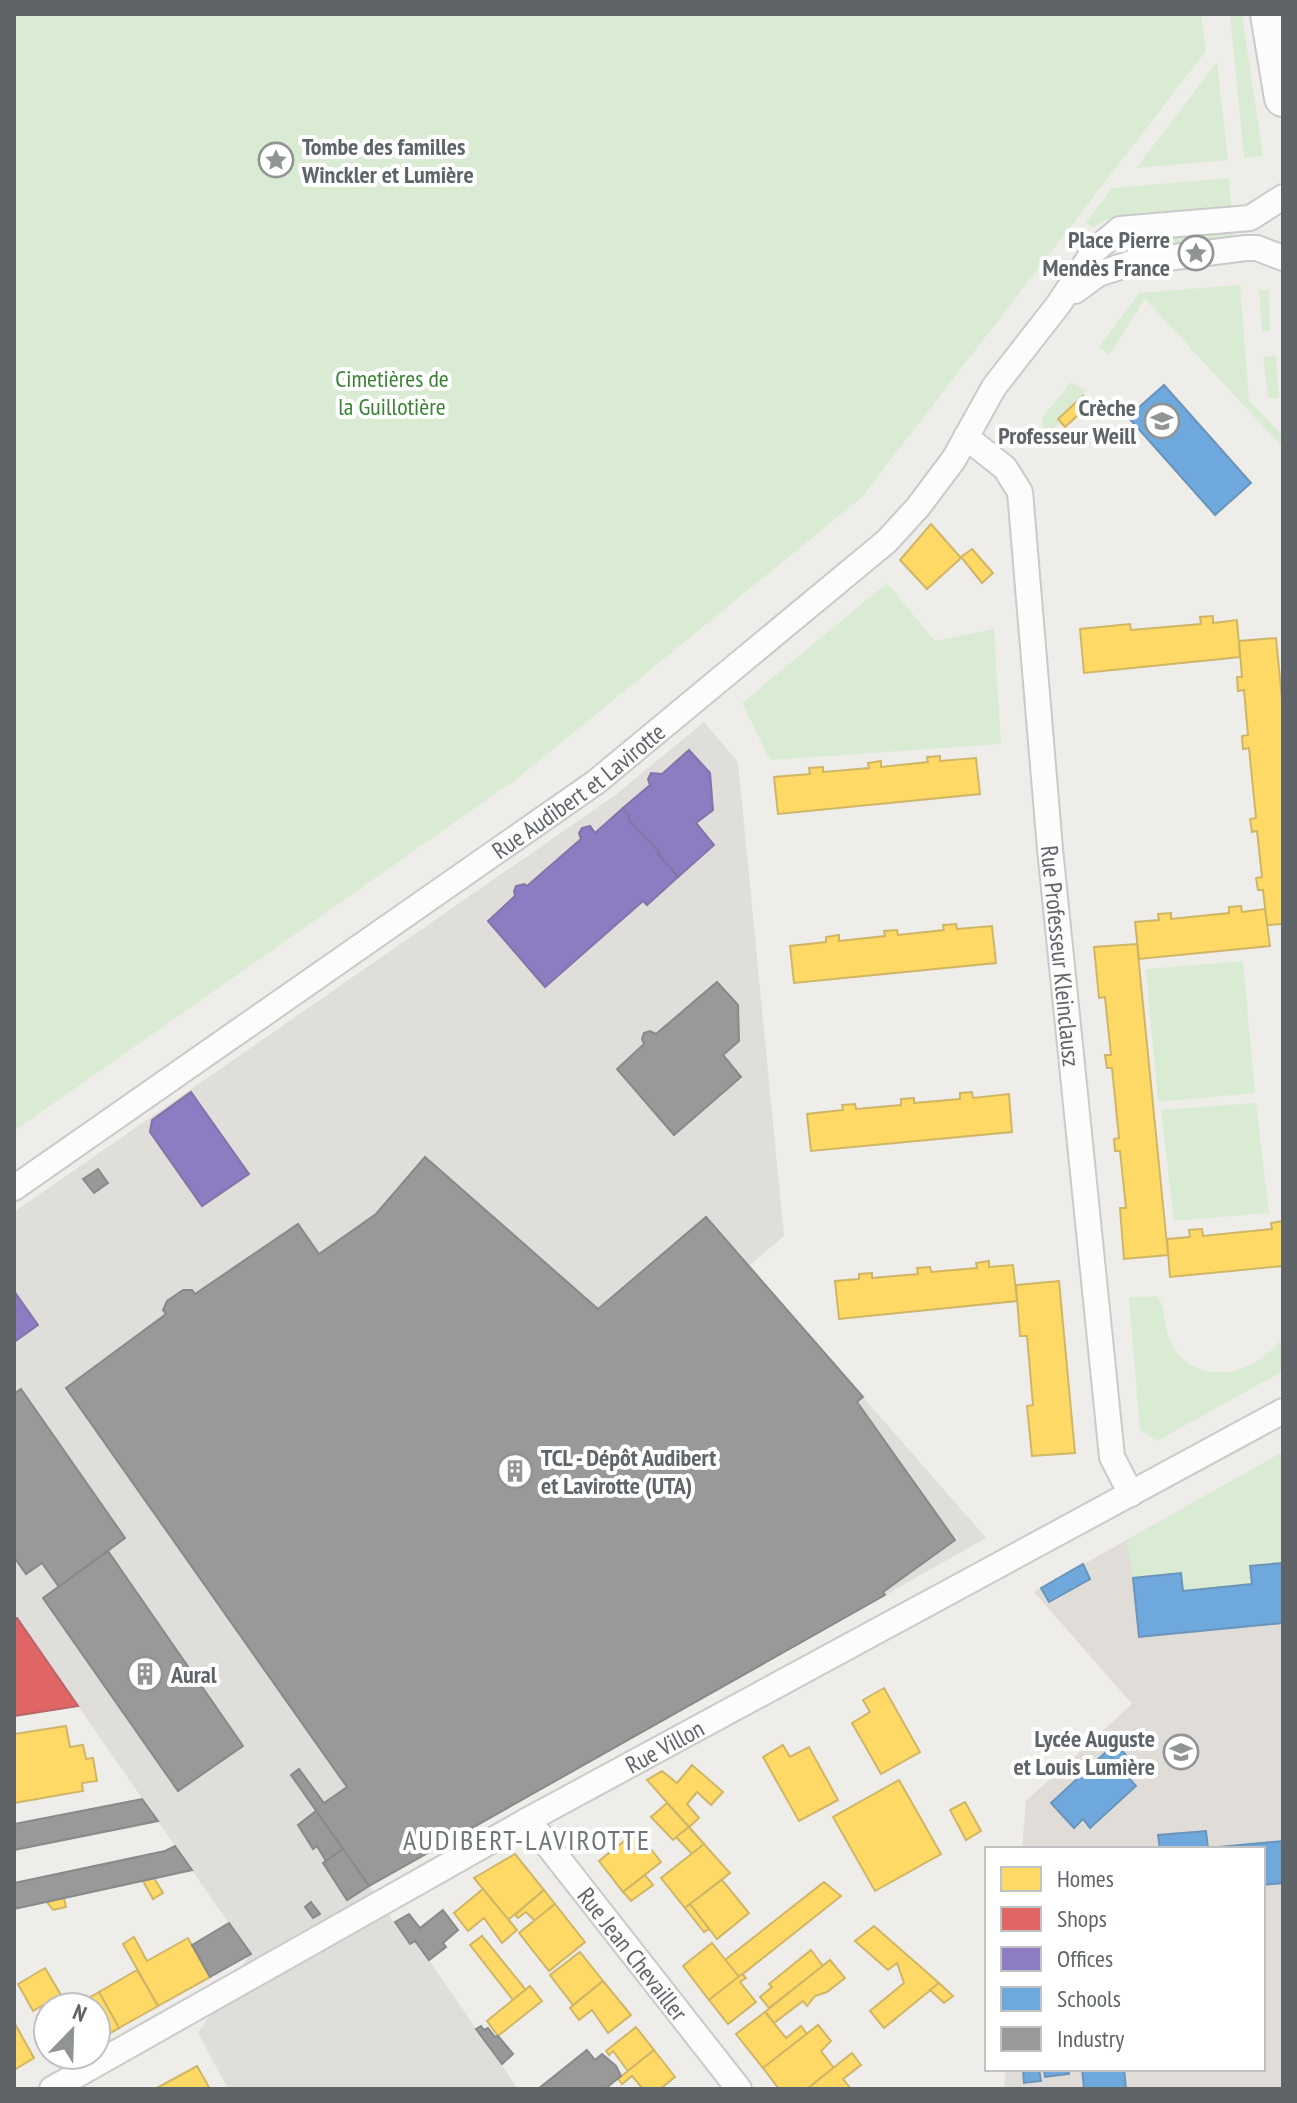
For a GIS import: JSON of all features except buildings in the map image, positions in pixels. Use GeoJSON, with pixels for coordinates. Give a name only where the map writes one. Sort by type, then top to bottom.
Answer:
{"type":"FeatureCollection","features":[{"type":"Feature","properties":{"kind":"main road"},"geometry":{"type":"LineString","coordinates":[[1269,14],[1283,98]]}},
{"type":"Feature","properties":{"kind":"street","name":"Rue Audibert et Lavirotte"},"geometry":{"type":"LineString","coordinates":[[14,1188],[596,782],[887,541],[918,507],[954,459],[994,387],[1058,305],[1094,251],[1120,229],[1250,218],[1283,197]]}},
{"type":"Feature","properties":{"kind":"street","name":"Rue Audibert et Lavirotte"},"geometry":{"type":"LineString","coordinates":[[1058,305],[1098,274],[1135,262],[1246,248],[1257,248],[1283,258]]}},
{"type":"Feature","properties":{"kind":"street","name":"Rue Professeur Kleinclausz"},"geometry":{"type":"LineString","coordinates":[[966,437],[1005,468],[1020,492],[1050,849],[1112,1457],[1131,1494]]}},
{"type":"Feature","properties":{"kind":"street","name":"Rue Villon"},"geometry":{"type":"LineString","coordinates":[[52,2089],[528,1820],[1283,1411]]}},
{"type":"Feature","properties":{"kind":"street","name":"Rue Jean Chevailler"},"geometry":{"type":"LineString","coordinates":[[528,1820],[739,2089]]}},
{"type":"Feature","properties":{"kind":"shaded area"},"geometry":{"type":"Polygon","coordinates":[[[704,722],[738,762],[784,1236],[749,1266],[986,1538],[370,1887],[409,1944],[415,1940],[518,2089],[228,2089],[198,2033],[250,1954],[17,1618],[14,1618],[14,1212],[614,796],[704,722]]]}},
{"type":"Feature","properties":{"kind":"shaded area","name":"Lycée Auguste et Louis Lumière"},"geometry":{"type":"Polygon","coordinates":[[[1283,1452],[1283,2089],[1004,2089],[1006,2071],[1265,2071],[1265,1847],[1022,1847],[1026,1801],[1132,1704],[1034,1592],[1283,1452]]]}},
{"type":"Feature","properties":{"kind":"green space","name":"Cimetières de la Guillotière"},"geometry":{"type":"Polygon","coordinates":[[[14,14],[1201,14],[1206,51],[862,497],[518,778],[14,1131],[14,14]]]}},
{"type":"Feature","properties":{"kind":"green space"},"geometry":{"type":"Polygon","coordinates":[[[1230,14],[1242,14],[1263,156],[1244,158],[1230,14]]]}},
{"type":"Feature","properties":{"kind":"green space"},"geometry":{"type":"Polygon","coordinates":[[[1217,62],[1228,160],[1136,168],[1217,62]]]}},
{"type":"Feature","properties":{"kind":"green space"},"geometry":{"type":"Polygon","coordinates":[[[1229,178],[1231,205],[1104,220],[1093,228],[1086,222],[1112,188],[1229,178]]]}},
{"type":"Feature","properties":{"kind":"green space"},"geometry":{"type":"Polygon","coordinates":[[[1233,230],[1234,238],[1153,244],[1158,237],[1233,230]]]}},
{"type":"Feature","properties":{"kind":"green space"},"geometry":{"type":"Polygon","coordinates":[[[1240,285],[1249,401],[1282,435],[1283,448],[1145,299],[1109,355],[1099,347],[1139,293],[1240,285]]]}},
{"type":"Feature","properties":{"kind":"green space"},"geometry":{"type":"Polygon","coordinates":[[[1259,290],[1269,290],[1270,331],[1262,331],[1259,290]]]}},
{"type":"Feature","properties":{"kind":"green space"},"geometry":{"type":"Polygon","coordinates":[[[1276,356],[1279,398],[1268,398],[1263,357],[1276,356]]]}},
{"type":"Feature","properties":{"kind":"green space"},"geometry":{"type":"Polygon","coordinates":[[[1071,382],[1085,391],[1083,396],[1061,422],[1044,435],[1042,418],[1071,382]]]}},
{"type":"Feature","properties":{"kind":"green space"},"geometry":{"type":"Polygon","coordinates":[[[887,583],[935,641],[994,629],[1001,744],[770,760],[742,703],[887,583]]]}},
{"type":"Feature","properties":{"kind":"green space"},"geometry":{"type":"Polygon","coordinates":[[[1243,961],[1255,1093],[1158,1102],[1146,969],[1243,961]]]}},
{"type":"Feature","properties":{"kind":"green space"},"geometry":{"type":"Polygon","coordinates":[[[1256,1103],[1269,1213],[1174,1221],[1161,1110],[1256,1103]]]}},
{"type":"Feature","properties":{"kind":"green space"},"geometry":{"type":"Polygon","coordinates":[[[1158,1296],[1171,1343],[1182,1358],[1196,1368],[1227,1372],[1243,1368],[1272,1350],[1283,1337],[1283,1371],[1157,1441],[1140,1430],[1129,1298],[1158,1296]]]}},
{"type":"Feature","properties":{"kind":"green space"},"geometry":{"type":"Polygon","coordinates":[[[1283,1452],[1283,1571],[1282,1563],[1250,1566],[1252,1584],[1183,1591],[1181,1573],[1133,1578],[1127,1540],[1283,1452]]]}},
{"type":"Feature","properties":{"kind":"place","name":"Tombe des familles Winckler et Lumière"},"geometry":{"type":"Point","coordinates":[276,160]}},
{"type":"Feature","properties":{"kind":"place","name":"Place Pierre Mendès France"},"geometry":{"type":"Point","coordinates":[1196,253]}},
{"type":"Feature","properties":{"kind":"place","name":"Crèche Professeur Weill"},"geometry":{"type":"Point","coordinates":[1162,421]}},
{"type":"Feature","properties":{"kind":"place","name":"TCL - Dépôt Audibert et Lavirotte (UTA)"},"geometry":{"type":"Point","coordinates":[515,1471]}},
{"type":"Feature","properties":{"kind":"place","name":"Aural"},"geometry":{"type":"Point","coordinates":[145,1674]}},
{"type":"Feature","properties":{"kind":"place","name":"Lycée Auguste et Louis Lumière"},"geometry":{"type":"Point","coordinates":[1181,1752]}},
{"type":"Feature","properties":{"kind":"district","name":"AUDIBERT-LAVIROTTE"},"geometry":{"type":"Point","coordinates":[527,1839]}}]}
